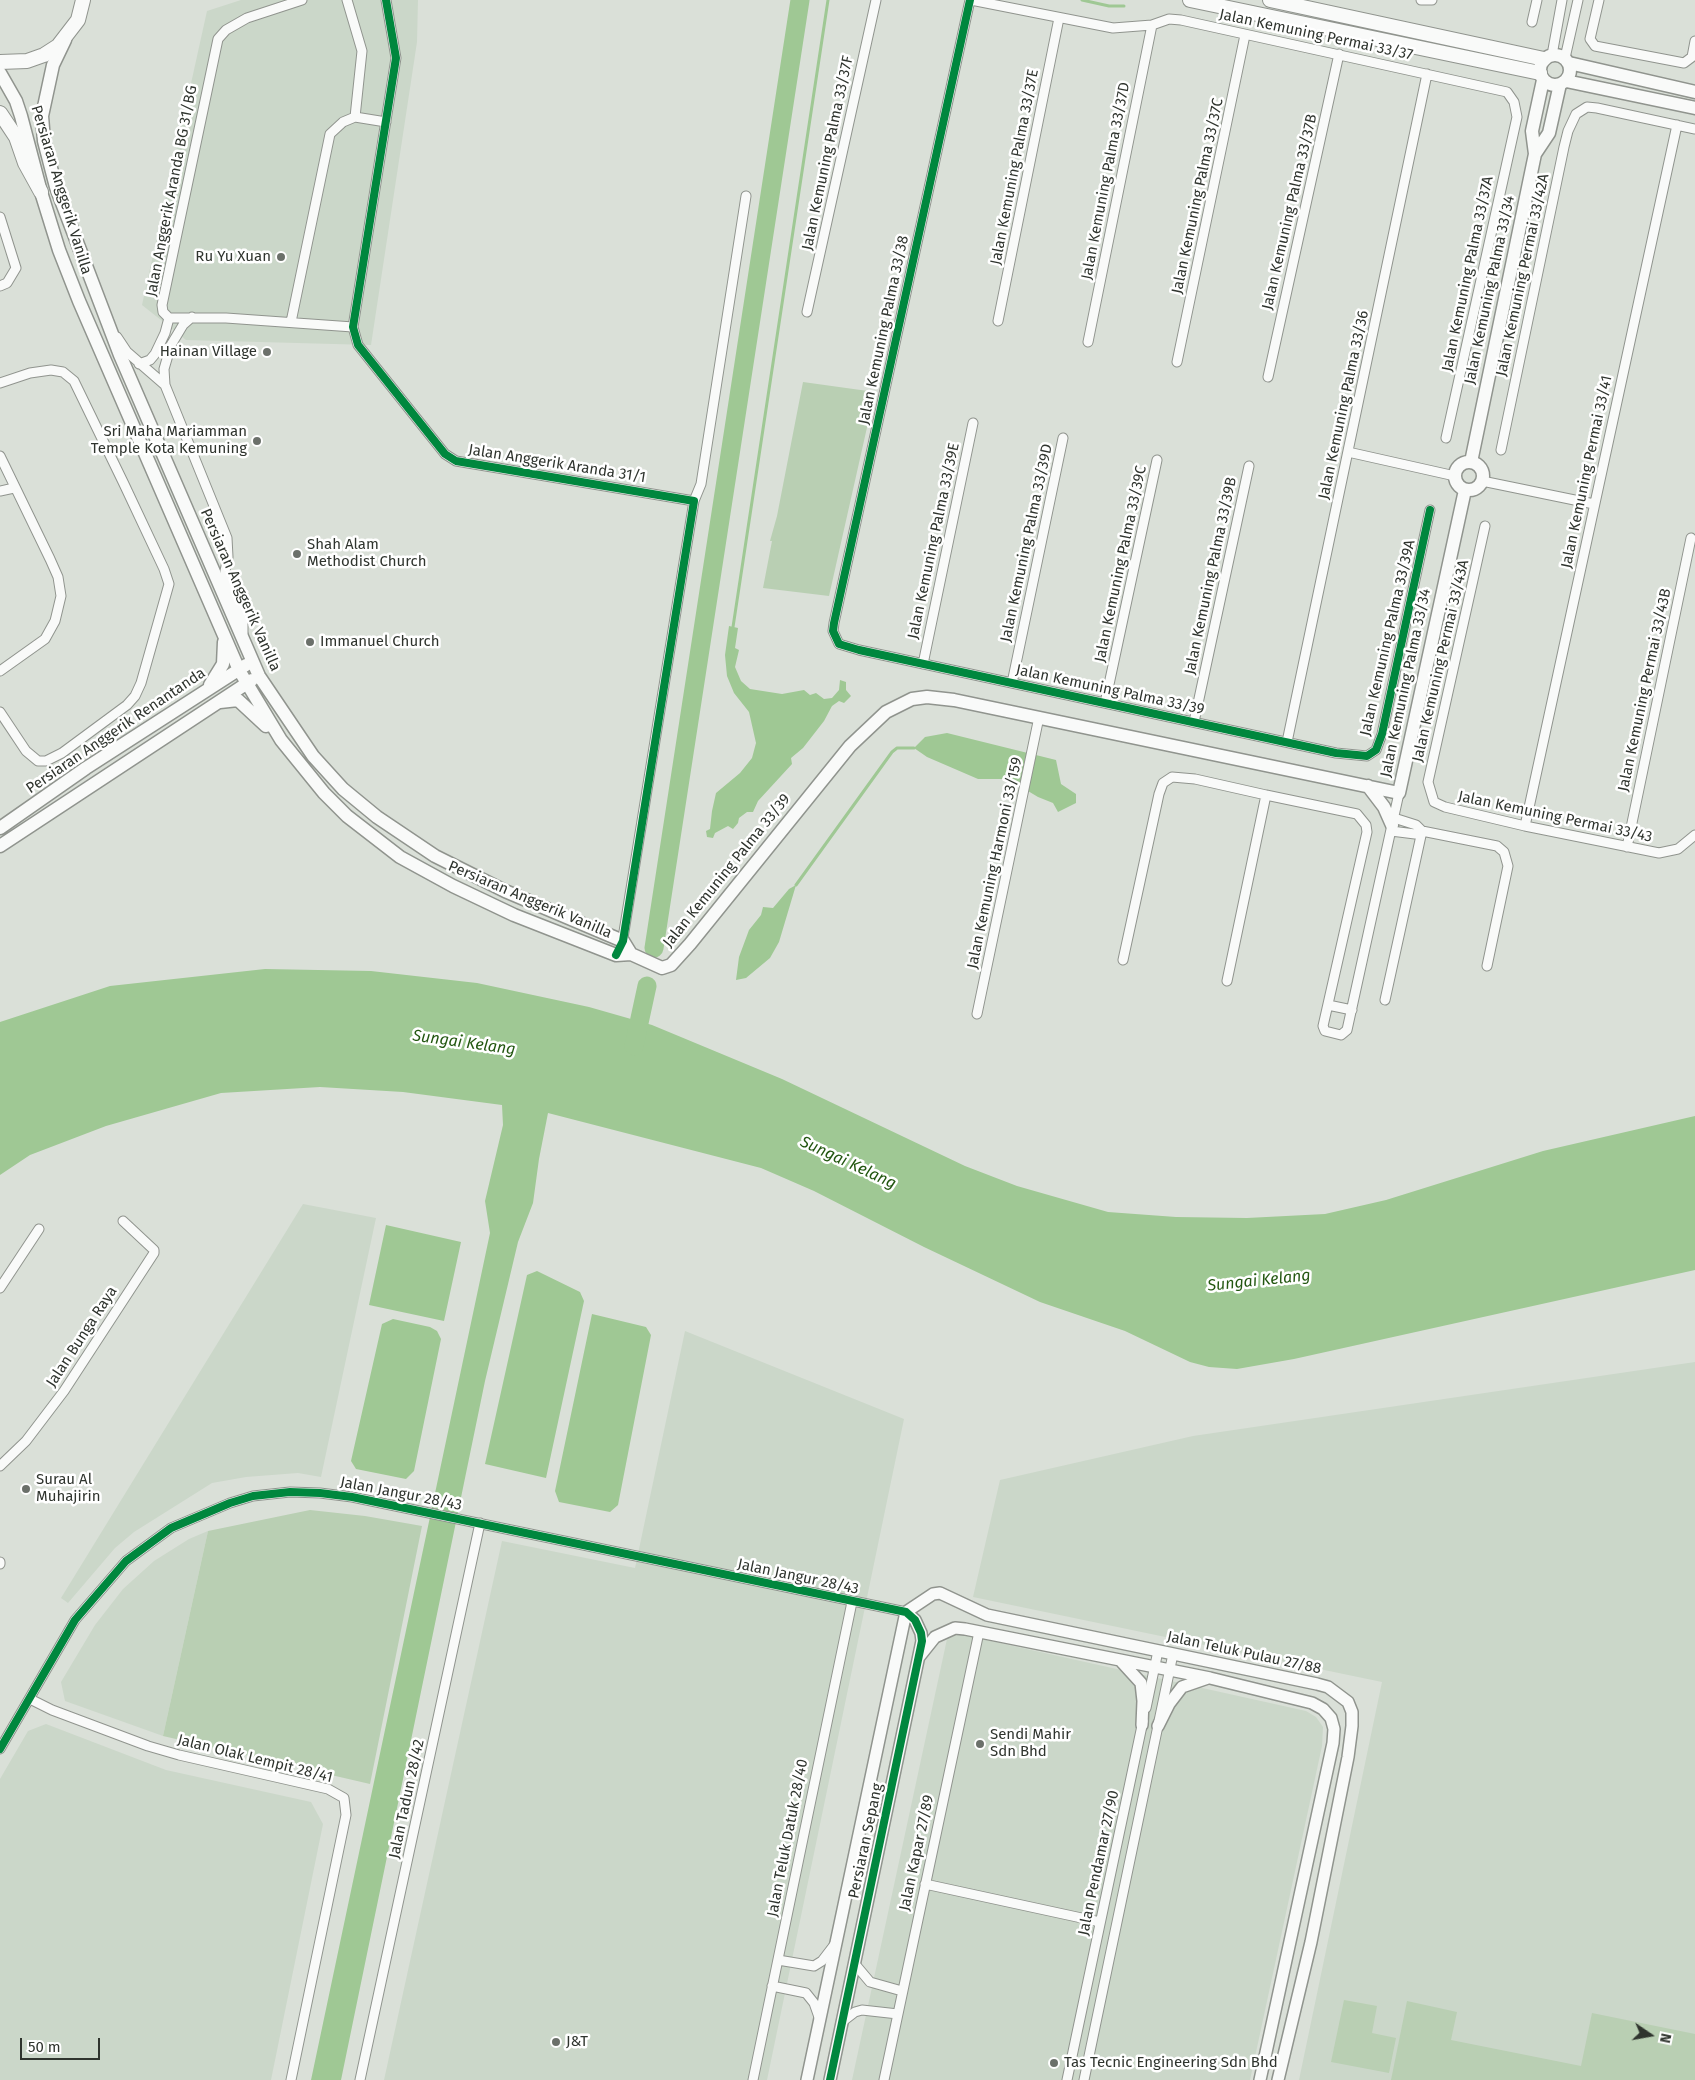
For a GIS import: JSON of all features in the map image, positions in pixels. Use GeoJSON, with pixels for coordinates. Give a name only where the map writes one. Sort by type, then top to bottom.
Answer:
{"type":"FeatureCollection","features":[{"type":"Feature","properties":{"kind":"main road"},"geometry":{"type":"LineString","coordinates":[[78,20],[83,0]]}},
{"type":"Feature","properties":{"kind":"main road"},"geometry":{"type":"LineString","coordinates":[[0,62],[27,61],[44,55],[66,38],[92,0]]}},
{"type":"Feature","properties":{"kind":"main road"},"geometry":{"type":"LineString","coordinates":[[1190,0],[1545,67],[1567,61],[1695,92]]}},
{"type":"Feature","properties":{"kind":"main road"},"geometry":{"type":"LineString","coordinates":[[1270,0],[1545,67]]}},
{"type":"Feature","properties":{"kind":"main road","name":"Persiaran Anggerik Vanilla"},"geometry":{"type":"LineString","coordinates":[[66,38],[53,65],[47,85],[42,127],[56,187],[130,380],[259,676],[313,756],[343,789],[377,817],[435,856],[505,892],[623,941],[631,954]]}},
{"type":"Feature","properties":{"kind":"main road","name":"Jalan Kemuning Palma 33/34"},"geometry":{"type":"LineString","coordinates":[[1534,154],[1549,133],[1563,83],[1571,71],[1567,61]]}},
{"type":"Feature","properties":{"kind":"main road"},"geometry":{"type":"LineString","coordinates":[[1545,67],[1553,85],[1563,83],[1695,108]]}},
{"type":"Feature","properties":{"kind":"main road","name":"Jalan Kemuning Palma 33/34"},"geometry":{"type":"LineString","coordinates":[[1471,462],[1534,154],[1532,131],[1545,67]]}},
{"type":"Feature","properties":{"kind":"main road","name":"Persiaran Anggerik Vanilla"},"geometry":{"type":"LineString","coordinates":[[0,72],[9,86],[21,116],[41,192],[59,250],[78,301],[239,670],[281,740],[324,793],[347,816],[400,857],[453,886],[514,915],[616,955]]}},
{"type":"Feature","properties":{"kind":"main road"},"geometry":{"type":"LineString","coordinates":[[0,113],[16,137],[26,163],[41,192]]}},
{"type":"Feature","properties":{"kind":"main road"},"geometry":{"type":"LineString","coordinates":[[1471,462],[1481,469],[1482,481],[1477,488],[1465,490],[1457,485],[1455,476],[1458,467],[1471,462]]}},
{"type":"Feature","properties":{"kind":"main road","name":"Jalan Kemuning Palma 33/34"},"geometry":{"type":"LineString","coordinates":[[1162,743],[1399,793],[1465,490]]}},
{"type":"Feature","properties":{"kind":"main road"},"geometry":{"type":"LineString","coordinates":[[207,689],[223,664],[224,635]]}},
{"type":"Feature","properties":{"kind":"main road","name":"Persiaran Anggerik Renantanda"},"geometry":{"type":"LineString","coordinates":[[0,828],[86,768],[251,661]]}},
{"type":"Feature","properties":{"kind":"main road"},"geometry":{"type":"LineString","coordinates":[[0,846],[259,676]]}},
{"type":"Feature","properties":{"kind":"main road","name":"Jalan Kemuning Palma 33/39"},"geometry":{"type":"LineString","coordinates":[[631,954],[662,968],[671,965],[850,746],[886,712],[912,699],[927,697],[954,700],[1162,743]]}},
{"type":"Feature","properties":{"kind":"main road"},"geometry":{"type":"LineString","coordinates":[[214,704],[238,700],[281,740]]}},
{"type":"Feature","properties":{"kind":"main road"},"geometry":{"type":"LineString","coordinates":[[1368,786],[1384,807],[1392,825]]}},
{"type":"Feature","properties":{"kind":"main road"},"geometry":{"type":"LineString","coordinates":[[616,955],[631,954]]}},
{"type":"Feature","properties":{"kind":"street","name":"Jalan Anggerik Aranda BG 31/BG"},"geometry":{"type":"LineString","coordinates":[[302,0],[247,18],[226,30],[218,39],[163,295],[163,312],[169,318],[192,317],[352,327]]}},
{"type":"Feature","properties":{"kind":"street"},"geometry":{"type":"LineString","coordinates":[[347,0],[362,51],[355,117]]}},
{"type":"Feature","properties":{"kind":"street"},"geometry":{"type":"LineString","coordinates":[[352,327],[396,58],[386,0]]}},
{"type":"Feature","properties":{"kind":"street","name":"Jalan Kemuning Palma 33/37F"},"geometry":{"type":"LineString","coordinates":[[808,312],[876,0]]}},
{"type":"Feature","properties":{"kind":"street","name":"Jalan Kemuning Permai 33/37"},"geometry":{"type":"LineString","coordinates":[[971,0],[1113,28],[1152,25],[1169,19],[1182,20],[1507,92],[1514,102],[1517,116]]}},
{"type":"Feature","properties":{"kind":"street","name":"Jalan Kemuning Palma 33/38"},"geometry":{"type":"LineString","coordinates":[[859,650],[839,644],[834,631],[834,623],[971,0]]}},
{"type":"Feature","properties":{"kind":"street"},"geometry":{"type":"LineString","coordinates":[[1421,0],[1432,0]]}},
{"type":"Feature","properties":{"kind":"street"},"geometry":{"type":"LineString","coordinates":[[1532,22],[1537,0]]}},
{"type":"Feature","properties":{"kind":"street"},"geometry":{"type":"LineString","coordinates":[[1545,67],[1562,0]]}},
{"type":"Feature","properties":{"kind":"street"},"geometry":{"type":"LineString","coordinates":[[1567,61],[1578,0]]}},
{"type":"Feature","properties":{"kind":"street"},"geometry":{"type":"LineString","coordinates":[[1599,0],[1590,39],[1595,46],[1679,63],[1689,61],[1695,41]]}},
{"type":"Feature","properties":{"kind":"street","name":"Jalan Kemuning Palma 33/37E"},"geometry":{"type":"LineString","coordinates":[[998,321],[1058,18]]}},
{"type":"Feature","properties":{"kind":"street","name":"Jalan Kemuning Palma 33/37D"},"geometry":{"type":"LineString","coordinates":[[1088,342],[1152,25]]}},
{"type":"Feature","properties":{"kind":"street","name":"Jalan Kemuning Palma 33/37C"},"geometry":{"type":"LineString","coordinates":[[1177,362],[1245,35]]}},
{"type":"Feature","properties":{"kind":"street","name":"Jalan Kemuning Palma 33/37B"},"geometry":{"type":"LineString","coordinates":[[1268,377],[1339,54]]}},
{"type":"Feature","properties":{"kind":"street","name":"Jalan Kemuning Palma 33/36"},"geometry":{"type":"LineString","coordinates":[[1287,742],[1427,74]]}},
{"type":"Feature","properties":{"kind":"street","name":"Jalan Kemuning Permai 33/42A"},"geometry":{"type":"LineString","coordinates":[[1501,450],[1568,131],[1580,110],[1588,107],[1677,125]]}},
{"type":"Feature","properties":{"kind":"street","name":"Jalan Kemuning Palma 33/37A"},"geometry":{"type":"LineString","coordinates":[[1446,438],[1517,116]]}},
{"type":"Feature","properties":{"kind":"street"},"geometry":{"type":"LineString","coordinates":[[291,322],[330,134],[343,122],[355,117],[386,122]]}},
{"type":"Feature","properties":{"kind":"street"},"geometry":{"type":"LineString","coordinates":[[1677,125],[1695,129]]}},
{"type":"Feature","properties":{"kind":"street","name":"Jalan Kemuning Permai 33/41"},"geometry":{"type":"LineString","coordinates":[[1525,826],[1677,125]]}},
{"type":"Feature","properties":{"kind":"street"},"geometry":{"type":"LineString","coordinates":[[616,955],[623,941],[694,500],[701,484],[746,196]]}},
{"type":"Feature","properties":{"kind":"street"},"geometry":{"type":"LineString","coordinates":[[0,217],[16,268],[7,284],[0,286]]}},
{"type":"Feature","properties":{"kind":"street"},"geometry":{"type":"LineString","coordinates":[[107,317],[127,352],[165,385]]}},
{"type":"Feature","properties":{"kind":"street"},"geometry":{"type":"LineString","coordinates":[[192,317],[183,325],[171,345],[164,369],[165,385],[226,538],[228,556],[225,571],[226,580],[243,621],[243,638]]}},
{"type":"Feature","properties":{"kind":"street"},"geometry":{"type":"LineString","coordinates":[[139,364],[150,360],[155,354],[165,333],[169,318]]}},
{"type":"Feature","properties":{"kind":"street","name":"Jalan Anggerik Aranda 31/1"},"geometry":{"type":"LineString","coordinates":[[352,327],[358,346],[371,364],[448,458],[471,465],[694,500]]}},
{"type":"Feature","properties":{"kind":"street"},"geometry":{"type":"LineString","coordinates":[[0,382],[30,373],[51,370],[63,372],[74,381],[164,569],[169,584],[141,683],[136,696],[127,705],[62,753],[46,761],[38,760],[26,751],[0,712]]}},
{"type":"Feature","properties":{"kind":"street","name":"Jalan Kemuning Palma 33/39E"},"geometry":{"type":"LineString","coordinates":[[923,664],[973,423]]}},
{"type":"Feature","properties":{"kind":"street","name":"Jalan Kemuning Palma 33/39D"},"geometry":{"type":"LineString","coordinates":[[1012,683],[1063,438]]}},
{"type":"Feature","properties":{"kind":"street"},"geometry":{"type":"LineString","coordinates":[[1348,452],[1455,476]]}},
{"type":"Feature","properties":{"kind":"street"},"geometry":{"type":"LineString","coordinates":[[0,456],[58,577],[61,596],[55,621],[45,639],[0,671]]}},
{"type":"Feature","properties":{"kind":"street","name":"Jalan Kemuning Palma 33/39C"},"geometry":{"type":"LineString","coordinates":[[1105,703],[1157,460]]}},
{"type":"Feature","properties":{"kind":"street","name":"Jalan Kemuning Palma 33/39B"},"geometry":{"type":"LineString","coordinates":[[1194,722],[1249,466]]}},
{"type":"Feature","properties":{"kind":"street"},"geometry":{"type":"LineString","coordinates":[[1482,481],[1594,504]]}},
{"type":"Feature","properties":{"kind":"street"},"geometry":{"type":"LineString","coordinates":[[0,491],[14,488]]}},
{"type":"Feature","properties":{"kind":"street","name":"Jalan Kemuning Palma 33/39A"},"geometry":{"type":"LineString","coordinates":[[1356,756],[1366,756],[1376,750],[1382,734],[1430,510]]}},
{"type":"Feature","properties":{"kind":"street","name":"Jalan Kemuning Permai 33/43A"},"geometry":{"type":"LineString","coordinates":[[1434,802],[1428,782],[1485,526]]}},
{"type":"Feature","properties":{"kind":"street","name":"Jalan Kemuning Permai 33/43B"},"geometry":{"type":"LineString","coordinates":[[1627,847],[1691,538]]}},
{"type":"Feature","properties":{"kind":"street","name":"Jalan Kemuning Palma 33/39"},"geometry":{"type":"LineString","coordinates":[[859,650],[1356,756]]}},
{"type":"Feature","properties":{"kind":"street","name":"Jalan Kemuning Harmoni 33/159"},"geometry":{"type":"LineString","coordinates":[[977,1014],[1039,717]]}},
{"type":"Feature","properties":{"kind":"street"},"geometry":{"type":"LineString","coordinates":[[1123,960],[1159,794],[1163,783],[1172,777],[1195,779],[1266,797],[1357,814],[1366,825],[1367,832],[1324,1029],[1341,1035],[1347,1030],[1352,1010],[1399,793]]}},
{"type":"Feature","properties":{"kind":"street"},"geometry":{"type":"LineString","coordinates":[[1227,981],[1266,797]]}},
{"type":"Feature","properties":{"kind":"street","name":"Jalan Kemuning Permai 33/43"},"geometry":{"type":"LineString","coordinates":[[1434,802],[1444,807],[1525,826],[1627,847],[1667,853],[1678,849],[1695,835]]}},
{"type":"Feature","properties":{"kind":"street"},"geometry":{"type":"LineString","coordinates":[[1392,825],[1416,825],[1422,831],[1497,846],[1504,852],[1508,866],[1487,966]]}},
{"type":"Feature","properties":{"kind":"street"},"geometry":{"type":"LineString","coordinates":[[1392,825],[1415,834],[1422,831]]}},
{"type":"Feature","properties":{"kind":"street"},"geometry":{"type":"LineString","coordinates":[[1385,1000],[1422,831]]}},
{"type":"Feature","properties":{"kind":"street"},"geometry":{"type":"LineString","coordinates":[[1328,1005],[1352,1010]]}},
{"type":"Feature","properties":{"kind":"street","name":"Jalan Bunga Raya"},"geometry":{"type":"LineString","coordinates":[[0,1466],[26,1442],[64,1391],[154,1253],[154,1250],[123,1221]]}},
{"type":"Feature","properties":{"kind":"street"},"geometry":{"type":"LineString","coordinates":[[0,1288],[39,1229]]}},
{"type":"Feature","properties":{"kind":"street","name":"Jalan Jangur 28/43"},"geometry":{"type":"LineString","coordinates":[[0,1749],[75,1620],[104,1584],[126,1561],[171,1528],[230,1503],[253,1496],[290,1492],[344,1496],[906,1612]]}},
{"type":"Feature","properties":{"kind":"street","name":"Jalan Tadun 28/42"},"geometry":{"type":"LineString","coordinates":[[360,2080],[480,1523]]}},
{"type":"Feature","properties":{"kind":"street","name":"Jalan Teluk Pulau 27/88"},"geometry":{"type":"LineString","coordinates":[[906,1612],[933,1594],[940,1593],[950,1596],[970,1609],[987,1615],[1328,1687],[1348,1702],[1352,1712],[1348,1757],[1311,1942],[1278,2080]]}},
{"type":"Feature","properties":{"kind":"street","name":"Jalan Teluk Datuk 28/40"},"geometry":{"type":"LineString","coordinates":[[753,2080],[852,1602]]}},
{"type":"Feature","properties":{"kind":"street","name":"Persiaran Sepang"},"geometry":{"type":"LineString","coordinates":[[807,2080],[906,1612],[915,1620],[922,1633],[919,1657],[830,2080]]}},
{"type":"Feature","properties":{"kind":"street","name":"Jalan Teluk Pulau 27/88"},"geometry":{"type":"LineString","coordinates":[[919,1657],[927,1644],[946,1631],[955,1628],[1210,1678],[1312,1703],[1323,1709],[1331,1718],[1334,1729],[1260,2080]]}},
{"type":"Feature","properties":{"kind":"street","name":"Jalan Kapar 27/89"},"geometry":{"type":"LineString","coordinates":[[884,2080],[979,1632]]}},
{"type":"Feature","properties":{"kind":"street","name":"Jalan Pendamar 27/90"},"geometry":{"type":"LineString","coordinates":[[1067,2080],[1158,1651]]}},
{"type":"Feature","properties":{"kind":"street","name":"Jalan Pendamar 27/90"},"geometry":{"type":"LineString","coordinates":[[1084,2080],[1173,1654]]}},
{"type":"Feature","properties":{"kind":"street"},"geometry":{"type":"LineString","coordinates":[[1120,1660],[1141,1682],[1144,1701],[1142,1725]]}},
{"type":"Feature","properties":{"kind":"street"},"geometry":{"type":"LineString","coordinates":[[1158,1726],[1169,1704],[1182,1688],[1210,1678]]}},
{"type":"Feature","properties":{"kind":"street","name":"Jalan Olak Lempit 28/41"},"geometry":{"type":"LineString","coordinates":[[30,1698],[52,1710],[148,1746],[179,1755],[328,1789],[344,1798],[346,1815],[291,2080]]}},
{"type":"Feature","properties":{"kind":"street"},"geometry":{"type":"LineString","coordinates":[[876,1754],[898,1758]]}},
{"type":"Feature","properties":{"kind":"street"},"geometry":{"type":"LineString","coordinates":[[925,1884],[1100,1922]]}},
{"type":"Feature","properties":{"kind":"street"},"geometry":{"type":"LineString","coordinates":[[778,1960],[814,1966],[822,1961],[837,1941]]}},
{"type":"Feature","properties":{"kind":"street"},"geometry":{"type":"LineString","coordinates":[[854,1963],[870,1982],[902,1991]]}},
{"type":"Feature","properties":{"kind":"street"},"geometry":{"type":"LineString","coordinates":[[772,1986],[806,1993],[814,2003],[820,2020]]}},
{"type":"Feature","properties":{"kind":"street"},"geometry":{"type":"LineString","coordinates":[[842,2022],[855,2012],[862,2010],[898,2014]]}},
{"type":"Feature","properties":{"kind":"shaded area"},"geometry":{"type":"Polygon","coordinates":[[[241,0],[418,0],[417,42],[371,345],[186,340],[142,305],[207,11],[241,0]]]}},
{"type":"Feature","properties":{"kind":"shaded area"},"geometry":{"type":"Polygon","coordinates":[[[803,382],[875,392],[829,596],[763,588],[772,541],[770,541],[777,516],[803,382]]]}},
{"type":"Feature","properties":{"kind":"shaded area"},"geometry":{"type":"Polygon","coordinates":[[[303,1204],[376,1218],[321,1477],[298,1473],[246,1477],[212,1483],[134,1532],[115,1548],[68,1603],[61,1598],[303,1204]]]}},
{"type":"Feature","properties":{"kind":"shaded area"},"geometry":{"type":"Polygon","coordinates":[[[685,1331],[904,1419],[767,2080],[384,2080],[502,1541],[635,1568],[685,1331]]]}},
{"type":"Feature","properties":{"kind":"shaded area"},"geometry":{"type":"Polygon","coordinates":[[[1695,1362],[1695,2080],[1299,2080],[1382,1682],[973,1597],[1000,1480],[1193,1436],[1695,1362]]]}},
{"type":"Feature","properties":{"kind":"shaded area"},"geometry":{"type":"Polygon","coordinates":[[[310,1510],[365,1516],[422,1526],[370,1784],[163,1736],[208,1531],[310,1510]]]}},
{"type":"Feature","properties":{"kind":"shaded area"},"geometry":{"type":"Polygon","coordinates":[[[208,1531],[163,1736],[65,1701],[61,1682],[95,1625],[123,1589],[154,1561],[189,1539],[208,1531]]]}},
{"type":"Feature","properties":{"kind":"shaded area"},"geometry":{"type":"Polygon","coordinates":[[[959,1634],[1306,1711],[1316,1717],[1323,1727],[1322,1746],[1250,2080],[852,2080],[947,1639],[959,1634]]]}},
{"type":"Feature","properties":{"kind":"shaded area"},"geometry":{"type":"Polygon","coordinates":[[[46,1724],[166,1770],[311,1802],[323,1824],[271,2080],[0,2080],[0,1779],[28,1731],[46,1724]]]}},
{"type":"Feature","properties":{"kind":"shaded area"},"geometry":{"type":"Polygon","coordinates":[[[1344,2000],[1377,2006],[1372,2033],[1396,2038],[1389,2073],[1331,2062],[1344,2000]]]}},
{"type":"Feature","properties":{"kind":"shaded area"},"geometry":{"type":"Polygon","coordinates":[[[1407,2001],[1457,2012],[1451,2040],[1581,2066],[1592,2013],[1695,2034],[1695,2080],[1391,2080],[1407,2001]]]}},
{"type":"Feature","properties":{"kind":"water"},"geometry":{"type":"Polygon","coordinates":[[[729,626],[738,628],[735,648],[739,650],[735,667],[741,681],[750,689],[782,694],[804,690],[810,695],[816,693],[824,699],[832,698],[839,690],[840,680],[846,682],[846,690],[851,696],[844,703],[839,701],[832,706],[824,721],[803,748],[791,758],[792,764],[758,801],[753,812],[747,812],[739,818],[738,823],[733,829],[728,826],[715,833],[713,838],[707,837],[706,831],[710,829],[716,793],[740,773],[752,758],[756,743],[749,712],[734,693],[727,676],[725,655],[729,626]]]}},
{"type":"Feature","properties":{"kind":"water"},"geometry":{"type":"Polygon","coordinates":[[[947,733],[1056,760],[1061,784],[1076,794],[1076,803],[1058,812],[1053,803],[1038,797],[1008,779],[978,779],[927,757],[914,748],[925,737],[947,733]]]}},
{"type":"Feature","properties":{"kind":"water"},"geometry":{"type":"Polygon","coordinates":[[[796,885],[779,942],[770,958],[746,978],[736,980],[739,957],[749,930],[761,915],[763,907],[773,908],[789,889],[796,885]]]}},
{"type":"Feature","properties":{"kind":"water","name":"Sungai Kelang"},"geometry":{"type":"Polygon","coordinates":[[[265,969],[371,971],[477,983],[589,1007],[652,1025],[782,1079],[965,1166],[1017,1186],[1108,1212],[1176,1217],[1247,1218],[1325,1214],[1386,1200],[1543,1151],[1695,1116],[1695,1270],[1294,1359],[1237,1369],[1209,1367],[1190,1362],[1125,1331],[1040,1302],[924,1247],[814,1191],[761,1168],[548,1113],[533,1203],[518,1242],[485,1381],[341,2080],[311,2080],[490,1233],[485,1201],[503,1125],[502,1105],[403,1092],[320,1087],[221,1093],[106,1126],[30,1155],[0,1175],[0,1022],[110,986],[265,969]]]}},
{"type":"Feature","properties":{"kind":"water"},"geometry":{"type":"Polygon","coordinates":[[[386,1225],[461,1242],[444,1321],[369,1305],[386,1225]]]}},
{"type":"Feature","properties":{"kind":"water"},"geometry":{"type":"Polygon","coordinates":[[[537,1271],[580,1292],[584,1301],[546,1478],[485,1464],[527,1275],[537,1271]]]}},
{"type":"Feature","properties":{"kind":"water"},"geometry":{"type":"Polygon","coordinates":[[[592,1314],[646,1327],[651,1335],[618,1505],[610,1512],[559,1502],[555,1491],[592,1314]]]}},
{"type":"Feature","properties":{"kind":"water"},"geometry":{"type":"Polygon","coordinates":[[[393,1319],[430,1327],[437,1331],[441,1339],[414,1471],[406,1479],[356,1469],[351,1461],[382,1324],[393,1319]]]}},
{"type":"Feature","properties":{"kind":"waterway"},"geometry":{"type":"LineString","coordinates":[[654,948],[800,0]]}},
{"type":"Feature","properties":{"kind":"waterway"},"geometry":{"type":"LineString","coordinates":[[733,627],[828,0]]}},
{"type":"Feature","properties":{"kind":"waterway"},"geometry":{"type":"LineString","coordinates":[[1082,0],[1109,6],[1124,6]]}},
{"type":"Feature","properties":{"kind":"waterway"},"geometry":{"type":"LineString","coordinates":[[796,885],[892,752],[897,748],[914,748]]}},
{"type":"Feature","properties":{"kind":"waterway"},"geometry":{"type":"LineString","coordinates":[[634,1046],[647,986]]}},
{"type":"Feature","properties":{"kind":"cycle path"},"geometry":{"type":"LineString","coordinates":[[386,0],[396,58],[353,327],[358,345],[445,454],[456,461],[694,501],[623,941],[616,955]]}},
{"type":"Feature","properties":{"kind":"cycle path"},"geometry":{"type":"LineString","coordinates":[[970,0],[834,623],[833,631],[839,644],[859,650],[1336,753],[1367,756],[1376,750],[1382,734],[1430,510]]}},
{"type":"Feature","properties":{"kind":"cycle path"},"geometry":{"type":"LineString","coordinates":[[0,1749],[75,1620],[126,1561],[171,1528],[230,1503],[253,1496],[290,1492],[352,1497],[906,1612],[915,1620],[921,1633],[922,1641],[830,2080]]}},
{"type":"Feature","properties":{"kind":"place","name":"Ru Yu Xuan"},"geometry":{"type":"Point","coordinates":[281,257]}},
{"type":"Feature","properties":{"kind":"place","name":"Hainan Village"},"geometry":{"type":"Point","coordinates":[267,352]}},
{"type":"Feature","properties":{"kind":"place","name":"Sri Maha Mariamman Temple Kota Kemuning"},"geometry":{"type":"Point","coordinates":[257,441]}},
{"type":"Feature","properties":{"kind":"place","name":"Shah Alam Methodist Church"},"geometry":{"type":"Point","coordinates":[297,554]}},
{"type":"Feature","properties":{"kind":"place","name":"Immanuel Church"},"geometry":{"type":"Point","coordinates":[310,642]}},
{"type":"Feature","properties":{"kind":"place","name":"Surau Al Muhajirin"},"geometry":{"type":"Point","coordinates":[26,1489]}},
{"type":"Feature","properties":{"kind":"place","name":"Sendi Mahir Sdn Bhd"},"geometry":{"type":"Point","coordinates":[980,1744]}},
{"type":"Feature","properties":{"kind":"place","name":"J&T"},"geometry":{"type":"Point","coordinates":[556,2042]}},
{"type":"Feature","properties":{"kind":"place","name":"Tas Tecnic Engineering Sdn Bhd"},"geometry":{"type":"Point","coordinates":[1054,2063]}}]}
